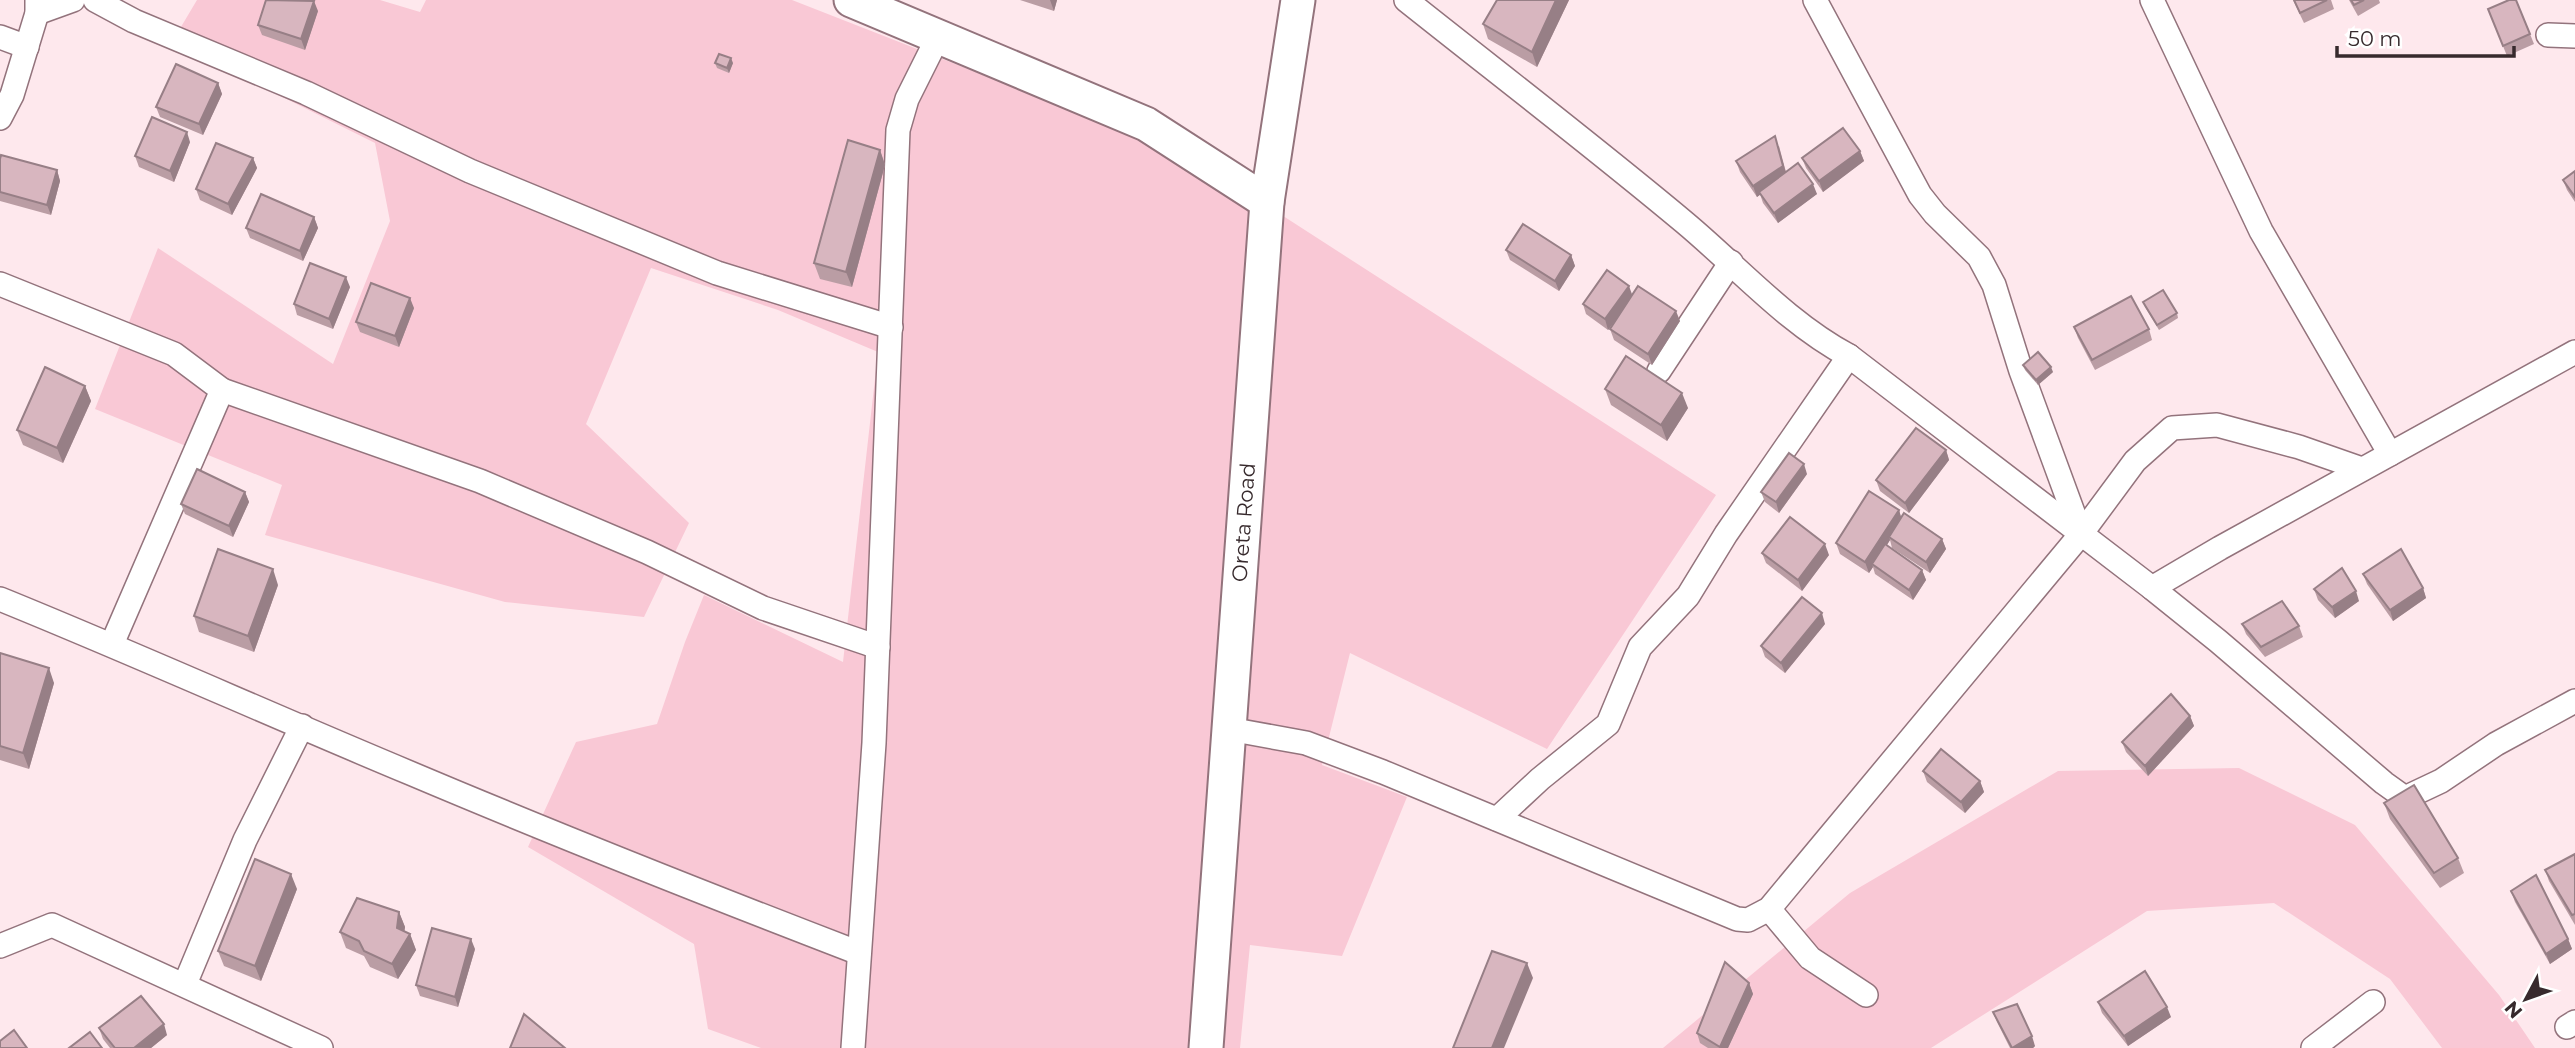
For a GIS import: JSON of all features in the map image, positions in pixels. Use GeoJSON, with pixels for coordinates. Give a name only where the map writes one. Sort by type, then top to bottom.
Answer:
{"type":"FeatureCollection","features":[{"type":"Feature","properties":{"kind":"street"},"geometry":{"type":"LineString","coordinates":[[0,118],[12,95],[37,6],[73,0]]}},
{"type":"Feature","properties":{"kind":"street"},"geometry":{"type":"LineString","coordinates":[[95,0],[134,21],[306,93],[482,176],[717,272],[891,327]]}},
{"type":"Feature","properties":{"kind":"street"},"geometry":{"type":"LineString","coordinates":[[851,0],[1146,124],[1267,201]]}},
{"type":"Feature","properties":{"kind":"street","name":"Oreta Road"},"geometry":{"type":"LineString","coordinates":[[1206,1048],[1267,201],[1298,0]]}},
{"type":"Feature","properties":{"kind":"street"},"geometry":{"type":"LineString","coordinates":[[1406,0],[1668,208],[1781,307],[2152,588],[2405,798],[2441,781],[2496,744],[2575,701]]}},
{"type":"Feature","properties":{"kind":"street"},"geometry":{"type":"LineString","coordinates":[[1815,0],[1920,195],[1935,214],[1979,257],[1994,285],[2021,371],[2081,534]]}},
{"type":"Feature","properties":{"kind":"street"},"geometry":{"type":"LineString","coordinates":[[2152,0],[2261,231],[2390,454]]}},
{"type":"Feature","properties":{"kind":"street"},"geometry":{"type":"LineString","coordinates":[[2548,35],[2575,36]]}},
{"type":"Feature","properties":{"kind":"street"},"geometry":{"type":"LineString","coordinates":[[0,37],[27,47]]}},
{"type":"Feature","properties":{"kind":"street"},"geometry":{"type":"LineString","coordinates":[[853,1048],[874,743],[898,131],[906,99],[938,37]]}},
{"type":"Feature","properties":{"kind":"street"},"geometry":{"type":"LineString","coordinates":[[1658,372],[1731,262]]}},
{"type":"Feature","properties":{"kind":"street"},"geometry":{"type":"LineString","coordinates":[[0,284],[174,354],[222,390],[480,481],[647,552],[763,608],[878,647]]}},
{"type":"Feature","properties":{"kind":"street"},"geometry":{"type":"LineString","coordinates":[[2152,588],[2575,352]]}},
{"type":"Feature","properties":{"kind":"street"},"geometry":{"type":"LineString","coordinates":[[1497,819],[1540,779],[1608,724],[1640,646],[1688,596],[1726,534],[1849,356]]}},
{"type":"Feature","properties":{"kind":"street"},"geometry":{"type":"LineString","coordinates":[[112,644],[222,390]]}},
{"type":"Feature","properties":{"kind":"street"},"geometry":{"type":"LineString","coordinates":[[1229,729],[1306,743],[1737,919],[1748,920],[1769,909],[2081,534],[2135,461],[2172,428],[2217,425],[2298,447],[2362,469]]}},
{"type":"Feature","properties":{"kind":"street"},"geometry":{"type":"LineString","coordinates":[[0,599],[112,644],[499,810],[859,953]]}},
{"type":"Feature","properties":{"kind":"street"},"geometry":{"type":"LineString","coordinates":[[185,984],[244,840],[302,726]]}},
{"type":"Feature","properties":{"kind":"street"},"geometry":{"type":"LineString","coordinates":[[1769,909],[1810,958],[1866,995]]}},
{"type":"Feature","properties":{"kind":"street"},"geometry":{"type":"LineString","coordinates":[[0,946],[52,925],[321,1048]]}},
{"type":"Feature","properties":{"kind":"street"},"geometry":{"type":"LineString","coordinates":[[2312,1048],[2373,1002]]}},
{"type":"Feature","properties":{"kind":"shaded area"},"geometry":{"type":"Polygon","coordinates":[[[197,0],[380,0],[420,12],[426,0],[792,0],[1190,156],[1716,495],[1547,749],[1350,653],[1322,765],[1407,797],[1342,956],[1250,945],[1240,1048],[761,1048],[708,1029],[694,944],[528,847],[576,742],[657,724],[704,595],[843,662],[878,352],[778,310],[651,268],[586,424],[689,523],[644,617],[505,602],[265,535],[282,485],[95,409],[158,248],[333,364],[390,221],[375,143],[172,42],[197,0]]]}},
{"type":"Feature","properties":{"kind":"shaded area"},"geometry":{"type":"Polygon","coordinates":[[[2239,768],[2355,825],[2499,995],[2535,1048],[2442,1048],[2390,979],[2274,903],[2147,911],[1931,1048],[1663,1048],[1850,893],[2058,771],[2239,768]]]}},
{"type":"Feature","properties":{"kind":"building"},"geometry":{"type":"Polygon","coordinates":[[[266,0],[314,1],[301,39],[258,25],[266,0]]]}},
{"type":"Feature","properties":{"kind":"building"},"geometry":{"type":"Polygon","coordinates":[[[1497,0],[1556,0],[1532,52],[1483,24],[1497,0]]]}},
{"type":"Feature","properties":{"kind":"building"},"geometry":{"type":"Polygon","coordinates":[[[2294,0],[2327,0],[2300,13],[2294,0]]]}},
{"type":"Feature","properties":{"kind":"building"},"geometry":{"type":"Polygon","coordinates":[[[2351,0],[2364,0],[2354,5],[2351,0]]]}},
{"type":"Feature","properties":{"kind":"building"},"geometry":{"type":"Polygon","coordinates":[[[2509,0],[2516,0],[2530,34],[2503,46],[2488,9],[2509,0]]]}},
{"type":"Feature","properties":{"kind":"building"},"geometry":{"type":"Polygon","coordinates":[[[719,54],[731,58],[727,68],[715,63],[719,54]]]}},
{"type":"Feature","properties":{"kind":"building"},"geometry":{"type":"Polygon","coordinates":[[[176,64],[218,83],[199,124],[156,107],[176,64]]]}},
{"type":"Feature","properties":{"kind":"building"},"geometry":{"type":"Polygon","coordinates":[[[152,117],[187,132],[170,171],[135,156],[152,117]]]}},
{"type":"Feature","properties":{"kind":"building"},"geometry":{"type":"Polygon","coordinates":[[[1843,128],[1860,151],[1819,181],[1802,158],[1843,128]]]}},
{"type":"Feature","properties":{"kind":"building"},"geometry":{"type":"Polygon","coordinates":[[[1775,136],[1783,166],[1753,186],[1736,161],[1775,136]]]}},
{"type":"Feature","properties":{"kind":"building"},"geometry":{"type":"Polygon","coordinates":[[[848,140],[880,150],[846,272],[814,263],[848,140]]]}},
{"type":"Feature","properties":{"kind":"building"},"geometry":{"type":"Polygon","coordinates":[[[216,143],[253,158],[228,204],[196,189],[216,143]]]}},
{"type":"Feature","properties":{"kind":"building"},"geometry":{"type":"Polygon","coordinates":[[[1,155],[57,170],[47,205],[0,192],[1,155]]]}},
{"type":"Feature","properties":{"kind":"building"},"geometry":{"type":"Polygon","coordinates":[[[1798,163],[1813,184],[1774,213],[1759,192],[1798,163]]]}},
{"type":"Feature","properties":{"kind":"building"},"geometry":{"type":"Polygon","coordinates":[[[2575,171],[2575,197],[2563,180],[2575,171]]]}},
{"type":"Feature","properties":{"kind":"building"},"geometry":{"type":"Polygon","coordinates":[[[261,194],[314,217],[300,251],[246,228],[261,194]]]}},
{"type":"Feature","properties":{"kind":"building"},"geometry":{"type":"Polygon","coordinates":[[[1523,224],[1571,255],[1555,281],[1506,250],[1523,224]]]}},
{"type":"Feature","properties":{"kind":"building"},"geometry":{"type":"Polygon","coordinates":[[[310,263],[346,277],[329,319],[294,304],[310,263]]]}},
{"type":"Feature","properties":{"kind":"building"},"geometry":{"type":"Polygon","coordinates":[[[1607,270],[1629,286],[1605,319],[1583,304],[1607,270]]]}},
{"type":"Feature","properties":{"kind":"building"},"geometry":{"type":"Polygon","coordinates":[[[371,283],[410,298],[395,336],[356,322],[371,283]]]}},
{"type":"Feature","properties":{"kind":"building"},"geometry":{"type":"Polygon","coordinates":[[[1638,286],[1676,311],[1648,354],[1610,329],[1638,286]]]}},
{"type":"Feature","properties":{"kind":"building"},"geometry":{"type":"Polygon","coordinates":[[[2163,290],[2177,313],[2157,325],[2143,302],[2163,290]]]}},
{"type":"Feature","properties":{"kind":"building"},"geometry":{"type":"Polygon","coordinates":[[[2131,296],[2149,329],[2092,360],[2074,327],[2131,296]]]}},
{"type":"Feature","properties":{"kind":"building"},"geometry":{"type":"Polygon","coordinates":[[[2038,352],[2051,367],[2036,380],[2023,365],[2038,352]]]}},
{"type":"Feature","properties":{"kind":"building"},"geometry":{"type":"Polygon","coordinates":[[[1626,356],[1682,393],[1661,425],[1605,389],[1626,356]]]}},
{"type":"Feature","properties":{"kind":"building"},"geometry":{"type":"Polygon","coordinates":[[[45,367],[85,386],[57,448],[17,430],[45,367]]]}},
{"type":"Feature","properties":{"kind":"building"},"geometry":{"type":"Polygon","coordinates":[[[1916,428],[1946,450],[1905,503],[1876,480],[1916,428]]]}},
{"type":"Feature","properties":{"kind":"building"},"geometry":{"type":"Polygon","coordinates":[[[1789,453],[1804,464],[1776,502],[1761,492],[1789,453]]]}},
{"type":"Feature","properties":{"kind":"building"},"geometry":{"type":"Polygon","coordinates":[[[197,469],[245,492],[229,526],[181,504],[197,469]]]}},
{"type":"Feature","properties":{"kind":"building"},"geometry":{"type":"Polygon","coordinates":[[[1869,491],[1899,510],[1865,562],[1836,543],[1869,491]]]}},
{"type":"Feature","properties":{"kind":"building"},"geometry":{"type":"Polygon","coordinates":[[[1904,513],[1942,539],[1926,562],[1889,537],[1904,513]]]}},
{"type":"Feature","properties":{"kind":"building"},"geometry":{"type":"Polygon","coordinates":[[[1790,517],[1825,544],[1798,580],[1762,553],[1790,517]]]}},
{"type":"Feature","properties":{"kind":"building"},"geometry":{"type":"Polygon","coordinates":[[[1885,544],[1922,570],[1909,590],[1872,564],[1885,544]]]}},
{"type":"Feature","properties":{"kind":"building"},"geometry":{"type":"Polygon","coordinates":[[[218,549],[273,569],[248,636],[194,616],[218,549]]]}},
{"type":"Feature","properties":{"kind":"building"},"geometry":{"type":"Polygon","coordinates":[[[2401,549],[2423,588],[2390,610],[2363,574],[2401,549]]]}},
{"type":"Feature","properties":{"kind":"building"},"geometry":{"type":"Polygon","coordinates":[[[2342,568],[2356,591],[2332,607],[2314,589],[2342,568]]]}},
{"type":"Feature","properties":{"kind":"building"},"geometry":{"type":"Polygon","coordinates":[[[1802,597],[1822,613],[1781,663],[1761,646],[1802,597]]]}},
{"type":"Feature","properties":{"kind":"building"},"geometry":{"type":"Polygon","coordinates":[[[2282,601],[2299,626],[2261,647],[2242,624],[2282,601]]]}},
{"type":"Feature","properties":{"kind":"building"},"geometry":{"type":"Polygon","coordinates":[[[0,653],[49,668],[23,753],[0,746],[0,653]]]}},
{"type":"Feature","properties":{"kind":"building"},"geometry":{"type":"Polygon","coordinates":[[[2171,694],[2190,716],[2145,766],[2122,742],[2171,694]]]}},
{"type":"Feature","properties":{"kind":"building"},"geometry":{"type":"Polygon","coordinates":[[[1941,749],[1980,781],[1961,802],[1923,771],[1941,749]]]}},
{"type":"Feature","properties":{"kind":"building"},"geometry":{"type":"Polygon","coordinates":[[[2414,785],[2458,858],[2434,873],[2384,803],[2414,785]]]}},
{"type":"Feature","properties":{"kind":"building"},"geometry":{"type":"Polygon","coordinates":[[[2575,854],[2575,914],[2572,915],[2545,870],[2575,854]]]}},
{"type":"Feature","properties":{"kind":"building"},"geometry":{"type":"Polygon","coordinates":[[[255,859],[291,874],[255,966],[218,951],[255,859]]]}},
{"type":"Feature","properties":{"kind":"building"},"geometry":{"type":"Polygon","coordinates":[[[2536,875],[2568,939],[2546,954],[2511,891],[2536,875]]]}},
{"type":"Feature","properties":{"kind":"building"},"geometry":{"type":"Polygon","coordinates":[[[357,898],[399,912],[397,928],[410,934],[392,964],[364,951],[359,941],[340,932],[357,898]]]}},
{"type":"Feature","properties":{"kind":"building"},"geometry":{"type":"Polygon","coordinates":[[[432,928],[471,939],[455,997],[416,985],[432,928]]]}},
{"type":"Feature","properties":{"kind":"building"},"geometry":{"type":"Polygon","coordinates":[[[1492,951],[1527,963],[1492,1048],[1453,1048],[1492,951]]]}},
{"type":"Feature","properties":{"kind":"building"},"geometry":{"type":"Polygon","coordinates":[[[1725,962],[1749,983],[1720,1047],[1697,1033],[1725,962]]]}},
{"type":"Feature","properties":{"kind":"building"},"geometry":{"type":"Polygon","coordinates":[[[2145,971],[2167,1007],[2124,1036],[2098,1002],[2145,971]]]}},
{"type":"Feature","properties":{"kind":"building"},"geometry":{"type":"Polygon","coordinates":[[[141,996],[164,1024],[134,1048],[115,1048],[99,1028],[141,996]]]}},
{"type":"Feature","properties":{"kind":"building"},"geometry":{"type":"Polygon","coordinates":[[[2017,1004],[2032,1036],[2012,1048],[1993,1012],[2017,1004]]]}},
{"type":"Feature","properties":{"kind":"building"},"geometry":{"type":"Polygon","coordinates":[[[524,1014],[565,1048],[510,1048],[524,1014]]]}},
{"type":"Feature","properties":{"kind":"building"},"geometry":{"type":"Polygon","coordinates":[[[14,1030],[27,1048],[0,1048],[0,1041],[14,1030]]]}},
{"type":"Feature","properties":{"kind":"building"},"geometry":{"type":"Polygon","coordinates":[[[90,1032],[102,1048],[69,1048],[90,1032]]]}}]}
